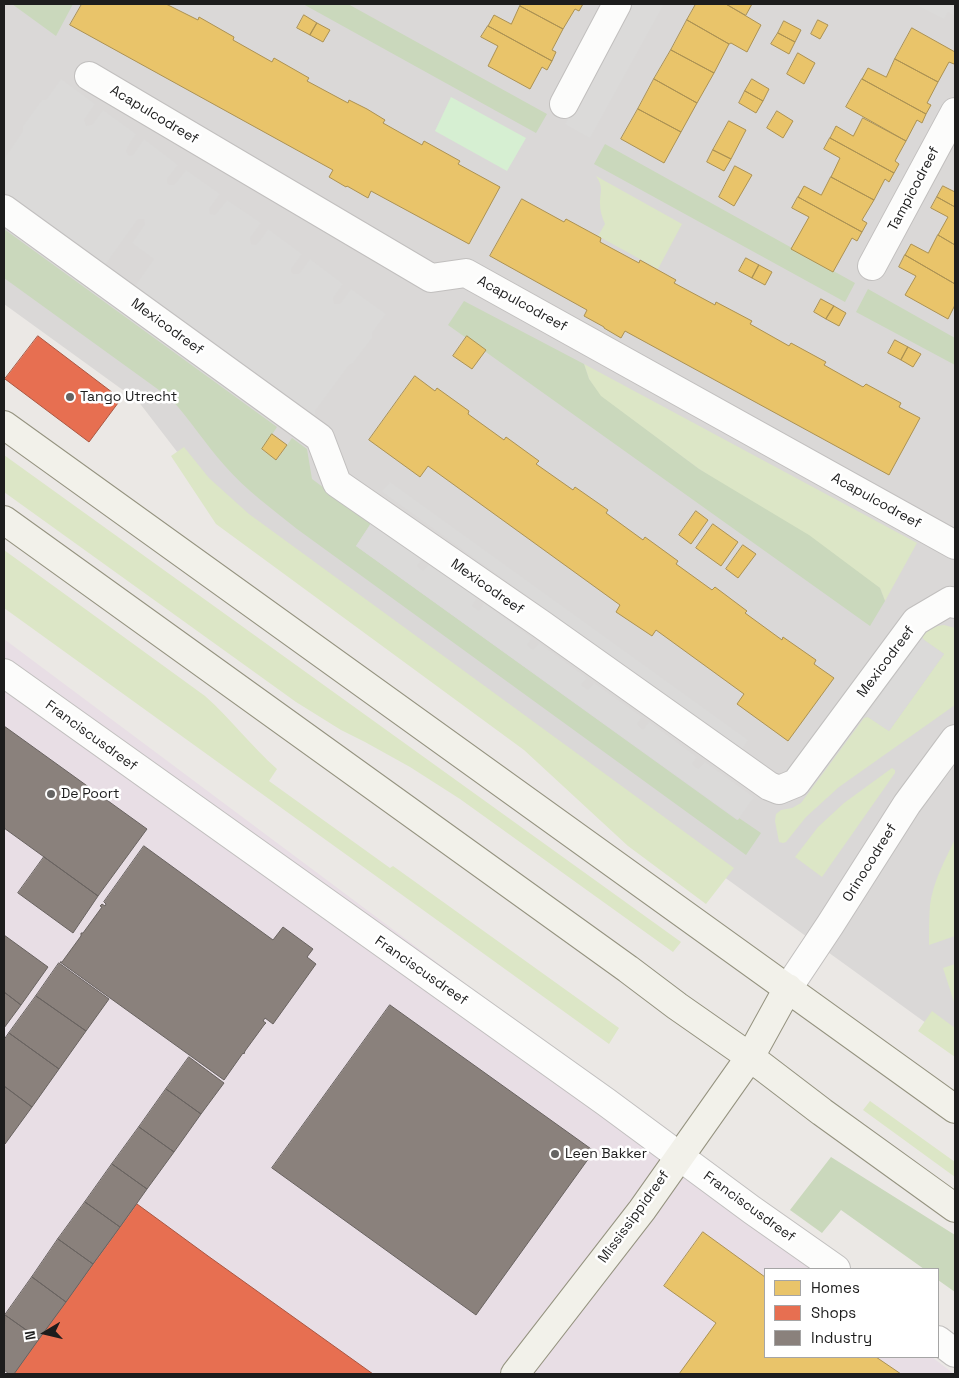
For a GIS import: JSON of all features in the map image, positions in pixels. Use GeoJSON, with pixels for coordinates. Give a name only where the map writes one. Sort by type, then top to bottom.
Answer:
{"type":"FeatureCollection","features":[{"type":"Feature","properties":{"kind":"main road"},"geometry":{"type":"LineString","coordinates":[[4,425],[955,1109]]}},
{"type":"Feature","properties":{"kind":"main road"},"geometry":{"type":"LineString","coordinates":[[4,520],[750,1057],[822,1112],[955,1208]]}},
{"type":"Feature","properties":{"kind":"main road"},"geometry":{"type":"LineString","coordinates":[[750,1057],[788,988]]}},
{"type":"Feature","properties":{"kind":"main road","name":"Mississippidreef"},"geometry":{"type":"LineString","coordinates":[[515,1374],[642,1210],[750,1057]]}},
{"type":"Feature","properties":{"kind":"street"},"geometry":{"type":"LineString","coordinates":[[564,104],[617,4]]}},
{"type":"Feature","properties":{"kind":"street","name":"Acapulcodreef"},"geometry":{"type":"LineString","coordinates":[[89,76],[431,278],[466,273],[955,545]]}},
{"type":"Feature","properties":{"kind":"street","name":"Tampicodreef"},"geometry":{"type":"LineString","coordinates":[[872,266],[955,112]]}},
{"type":"Feature","properties":{"kind":"street","name":"Mexicodreef"},"geometry":{"type":"LineString","coordinates":[[4,209],[320,438],[337,483],[541,624],[768,786],[779,790],[796,783],[916,621],[950,601],[955,604]]}},
{"type":"Feature","properties":{"kind":"street","name":"Franciscusdreef"},"geometry":{"type":"LineString","coordinates":[[4,673],[606,1102],[752,1210],[835,1268]]}},
{"type":"Feature","properties":{"kind":"street","name":"Orinocodreef"},"geometry":{"type":"LineString","coordinates":[[788,988],[907,804],[955,739]]}},
{"type":"Feature","properties":{"kind":"street"},"geometry":{"type":"LineString","coordinates":[[939,1341],[955,1353]]}},
{"type":"Feature","properties":{"kind":"shaded area"},"geometry":{"type":"Polygon","coordinates":[[[4,4],[955,4],[955,1044],[228,518],[138,401],[4,304],[4,4]]]}},
{"type":"Feature","properties":{"kind":"shaded area"},"geometry":{"type":"Polygon","coordinates":[[[632,4],[664,4],[590,138],[565,124],[632,4]]]}},
{"type":"Feature","properties":{"kind":"shaded area"},"geometry":{"type":"Polygon","coordinates":[[[915,4],[955,4],[955,16],[948,12],[944,19],[915,4]]]}},
{"type":"Feature","properties":{"kind":"shaded area"},"geometry":{"type":"Polygon","coordinates":[[[61,79],[95,104],[84,120],[86,126],[92,125],[103,110],[136,134],[126,151],[129,156],[133,155],[144,139],[178,165],[167,179],[169,185],[175,184],[186,170],[220,194],[209,209],[210,214],[215,215],[227,200],[261,223],[250,238],[251,244],[255,245],[259,242],[268,229],[302,254],[291,269],[293,274],[299,274],[310,259],[343,284],[333,298],[334,304],[340,304],[351,289],[386,314],[372,333],[372,338],[353,363],[349,365],[315,411],[315,416],[135,286],[154,259],[132,243],[145,224],[144,219],[138,219],[105,265],[4,192],[4,159],[23,131],[23,126],[42,100],[46,100],[61,79]]]}},
{"type":"Feature","properties":{"kind":"shaded area"},"geometry":{"type":"Polygon","coordinates":[[[390,482],[748,740],[743,748],[744,752],[381,491],[390,482]]]}},
{"type":"Feature","properties":{"kind":"shaded area"},"geometry":{"type":"Polygon","coordinates":[[[370,522],[422,559],[417,566],[423,571],[429,564],[477,598],[472,606],[479,611],[484,603],[532,638],[527,645],[533,650],[539,643],[587,678],[581,685],[588,690],[594,683],[642,717],[637,724],[643,730],[649,722],[697,757],[692,764],[698,769],[705,762],[755,798],[738,820],[356,546],[370,525],[370,522]]]}},
{"type":"Feature","properties":{"kind":"shaded area"},"geometry":{"type":"Polygon","coordinates":[[[922,637],[944,654],[889,731],[868,717],[865,717],[922,637]]]}},
{"type":"Feature","properties":{"kind":"shaded area"},"geometry":{"type":"Polygon","coordinates":[[[4,639],[624,1102],[824,1268],[764,1268],[764,1358],[933,1358],[954,1374],[4,1374],[4,639]]]}},
{"type":"Feature","properties":{"kind":"green space"},"geometry":{"type":"Polygon","coordinates":[[[12,4],[73,4],[56,36],[12,4]]]}},
{"type":"Feature","properties":{"kind":"green space"},"geometry":{"type":"Polygon","coordinates":[[[303,4],[348,4],[547,114],[536,133],[303,4]]]}},
{"type":"Feature","properties":{"kind":"green space"},"geometry":{"type":"Polygon","coordinates":[[[451,97],[526,138],[507,171],[435,131],[451,97]]]}},
{"type":"Feature","properties":{"kind":"green space"},"geometry":{"type":"Polygon","coordinates":[[[605,144],[855,283],[845,302],[594,164],[605,144]]]}},
{"type":"Feature","properties":{"kind":"green space"},"geometry":{"type":"Polygon","coordinates":[[[596,176],[682,224],[658,269],[598,236],[605,224],[600,209],[601,187],[596,176]]]}},
{"type":"Feature","properties":{"kind":"green space"},"geometry":{"type":"Polygon","coordinates":[[[4,229],[277,427],[262,450],[277,460],[292,438],[307,449],[312,479],[371,523],[356,546],[737,820],[739,818],[761,833],[746,855],[297,529],[260,499],[225,466],[170,398],[4,278],[4,229]]]}},
{"type":"Feature","properties":{"kind":"green space"},"geometry":{"type":"Polygon","coordinates":[[[868,289],[955,338],[955,365],[856,312],[868,289]]]}},
{"type":"Feature","properties":{"kind":"green space"},"geometry":{"type":"Polygon","coordinates":[[[464,301],[584,364],[589,379],[601,396],[699,469],[809,535],[880,588],[885,601],[870,626],[448,325],[464,301]]]}},
{"type":"Feature","properties":{"kind":"green space"},"geometry":{"type":"Polygon","coordinates":[[[584,364],[917,543],[885,601],[880,588],[699,469],[600,396],[589,379],[584,364]]]}},
{"type":"Feature","properties":{"kind":"green space"},"geometry":{"type":"Polygon","coordinates":[[[184,447],[209,478],[249,514],[734,868],[706,904],[628,846],[524,750],[216,524],[171,456],[184,447]]]}},
{"type":"Feature","properties":{"kind":"green space"},"geometry":{"type":"Polygon","coordinates":[[[4,455],[681,942],[673,952],[460,799],[410,767],[341,730],[296,702],[4,492],[4,455]]]}},
{"type":"Feature","properties":{"kind":"green space"},"geometry":{"type":"Polygon","coordinates":[[[4,550],[205,696],[277,769],[269,781],[390,868],[393,866],[619,1028],[609,1044],[4,608],[4,550]]]}},
{"type":"Feature","properties":{"kind":"green space"},"geometry":{"type":"Polygon","coordinates":[[[944,625],[955,628],[955,705],[839,787],[806,817],[786,842],[779,842],[775,821],[776,814],[781,810],[792,808],[801,803],[864,718],[868,717],[889,731],[944,654],[922,637],[931,628],[944,625]]]}},
{"type":"Feature","properties":{"kind":"green space"},"geometry":{"type":"Polygon","coordinates":[[[892,768],[895,770],[895,773],[822,877],[795,857],[818,827],[844,803],[892,768]]]}},
{"type":"Feature","properties":{"kind":"green space"},"geometry":{"type":"Polygon","coordinates":[[[955,839],[955,936],[929,945],[932,896],[940,871],[955,839]]]}},
{"type":"Feature","properties":{"kind":"green space"},"geometry":{"type":"Polygon","coordinates":[[[955,964],[955,1003],[943,968],[955,964]]]}},
{"type":"Feature","properties":{"kind":"green space"},"geometry":{"type":"Polygon","coordinates":[[[932,1011],[955,1028],[955,1057],[918,1031],[932,1011]]]}},
{"type":"Feature","properties":{"kind":"green space"},"geometry":{"type":"Polygon","coordinates":[[[870,1101],[955,1162],[955,1177],[863,1110],[870,1101]]]}},
{"type":"Feature","properties":{"kind":"green space"},"geometry":{"type":"Polygon","coordinates":[[[831,1157],[955,1235],[955,1292],[939,1281],[939,1268],[923,1268],[841,1210],[822,1233],[790,1210],[831,1157]]]}},
{"type":"Feature","properties":{"kind":"building: Homes"},"geometry":{"type":"Polygon","coordinates":[[[82,4],[166,4],[198,20],[199,17],[234,37],[233,40],[272,62],[274,58],[309,78],[307,81],[348,103],[349,100],[367,109],[385,120],[383,123],[422,145],[424,141],[460,161],[458,164],[500,187],[469,244],[371,191],[368,198],[346,187],[329,177],[333,170],[70,25],[82,4]]]}},
{"type":"Feature","properties":{"kind":"building: Homes"},"geometry":{"type":"Polygon","coordinates":[[[522,4],[583,4],[579,11],[575,9],[563,29],[520,6],[522,4]]]}},
{"type":"Feature","properties":{"kind":"building: Homes"},"geometry":{"type":"Polygon","coordinates":[[[696,4],[726,4],[761,25],[747,52],[687,20],[696,4]]]}},
{"type":"Feature","properties":{"kind":"building: Homes"},"geometry":{"type":"Polygon","coordinates":[[[726,4],[752,4],[746,15],[726,4]]]}},
{"type":"Feature","properties":{"kind":"building: Homes"},"geometry":{"type":"Polygon","coordinates":[[[520,6],[563,29],[552,50],[556,52],[552,61],[488,26],[494,15],[511,24],[520,6]]]}},
{"type":"Feature","properties":{"kind":"building: Homes"},"geometry":{"type":"Polygon","coordinates":[[[304,15],[317,23],[310,35],[297,28],[304,15]]]}},
{"type":"Feature","properties":{"kind":"building: Homes"},"geometry":{"type":"Polygon","coordinates":[[[687,20],[729,44],[714,73],[671,50],[687,20]]]}},
{"type":"Feature","properties":{"kind":"building: Homes"},"geometry":{"type":"Polygon","coordinates":[[[818,20],[828,25],[820,39],[811,34],[818,20]]]}},
{"type":"Feature","properties":{"kind":"building: Homes"},"geometry":{"type":"Polygon","coordinates":[[[784,21],[801,30],[795,42],[778,33],[784,21]]]}},
{"type":"Feature","properties":{"kind":"building: Homes"},"geometry":{"type":"Polygon","coordinates":[[[317,23],[330,30],[323,42],[310,35],[317,23]]]}},
{"type":"Feature","properties":{"kind":"building: Homes"},"geometry":{"type":"Polygon","coordinates":[[[488,26],[552,61],[547,70],[542,67],[530,89],[488,66],[498,46],[481,37],[488,26]]]}},
{"type":"Feature","properties":{"kind":"building: Homes"},"geometry":{"type":"Polygon","coordinates":[[[912,28],[955,52],[954,64],[949,62],[938,82],[895,59],[912,28]]]}},
{"type":"Feature","properties":{"kind":"building: Homes"},"geometry":{"type":"Polygon","coordinates":[[[778,33],[795,42],[789,54],[771,44],[778,33]]]}},
{"type":"Feature","properties":{"kind":"building: Homes"},"geometry":{"type":"Polygon","coordinates":[[[671,50],[714,73],[697,103],[654,79],[671,50]]]}},
{"type":"Feature","properties":{"kind":"building: Homes"},"geometry":{"type":"Polygon","coordinates":[[[798,53],[815,63],[804,84],[787,74],[798,53]]]}},
{"type":"Feature","properties":{"kind":"building: Homes"},"geometry":{"type":"Polygon","coordinates":[[[895,59],[938,82],[927,103],[931,105],[926,114],[862,79],[868,68],[886,77],[895,59]]]}},
{"type":"Feature","properties":{"kind":"building: Homes"},"geometry":{"type":"Polygon","coordinates":[[[654,79],[697,103],[681,132],[638,109],[654,79]]]}},
{"type":"Feature","properties":{"kind":"building: Homes"},"geometry":{"type":"Polygon","coordinates":[[[752,79],[769,89],[763,101],[745,91],[752,79]]]}},
{"type":"Feature","properties":{"kind":"building: Homes"},"geometry":{"type":"Polygon","coordinates":[[[862,79],[926,114],[922,123],[917,120],[906,141],[846,107],[862,79]]]}},
{"type":"Feature","properties":{"kind":"building: Homes"},"geometry":{"type":"Polygon","coordinates":[[[745,91],[763,101],[756,113],[739,103],[745,91]]]}},
{"type":"Feature","properties":{"kind":"building: Homes"},"geometry":{"type":"Polygon","coordinates":[[[638,109],[681,132],[664,163],[621,139],[638,109]]]}},
{"type":"Feature","properties":{"kind":"building: Homes"},"geometry":{"type":"Polygon","coordinates":[[[777,111],[793,121],[783,138],[767,128],[777,111]]]}},
{"type":"Feature","properties":{"kind":"building: Homes"},"geometry":{"type":"Polygon","coordinates":[[[863,118],[906,141],[895,161],[899,164],[894,173],[830,138],[836,126],[853,136],[863,118]]]}},
{"type":"Feature","properties":{"kind":"building: Homes"},"geometry":{"type":"Polygon","coordinates":[[[729,121],[746,130],[731,159],[713,150],[729,121]]]}},
{"type":"Feature","properties":{"kind":"building: Homes"},"geometry":{"type":"Polygon","coordinates":[[[830,138],[894,173],[889,182],[885,179],[874,200],[831,177],[840,158],[824,149],[830,138]]]}},
{"type":"Feature","properties":{"kind":"building: Homes"},"geometry":{"type":"Polygon","coordinates":[[[713,150],[731,159],[724,171],[707,162],[713,150]]]}},
{"type":"Feature","properties":{"kind":"building: Homes"},"geometry":{"type":"Polygon","coordinates":[[[735,166],[752,175],[734,206],[719,197],[735,166]]]}},
{"type":"Feature","properties":{"kind":"building: Homes"},"geometry":{"type":"Polygon","coordinates":[[[831,177],[874,200],[862,220],[867,223],[862,232],[798,197],[804,186],[821,195],[831,177]]]}},
{"type":"Feature","properties":{"kind":"building: Homes"},"geometry":{"type":"Polygon","coordinates":[[[943,186],[955,192],[955,207],[937,197],[943,186]]]}},
{"type":"Feature","properties":{"kind":"building: Homes"},"geometry":{"type":"Polygon","coordinates":[[[798,197],[862,232],[857,241],[852,238],[833,272],[791,249],[809,217],[792,208],[798,197]]]}},
{"type":"Feature","properties":{"kind":"building: Homes"},"geometry":{"type":"Polygon","coordinates":[[[937,197],[955,207],[955,245],[938,235],[948,217],[931,208],[937,197]]]}},
{"type":"Feature","properties":{"kind":"building: Homes"},"geometry":{"type":"Polygon","coordinates":[[[522,199],[564,222],[566,219],[601,238],[600,242],[639,263],[640,260],[676,280],[674,283],[715,305],[716,302],[752,321],[750,324],[789,346],[791,343],[826,362],[824,365],[863,387],[866,384],[901,403],[899,407],[920,418],[889,475],[625,331],[621,338],[584,316],[587,310],[490,256],[522,199]]]}},
{"type":"Feature","properties":{"kind":"building: Homes"},"geometry":{"type":"Polygon","coordinates":[[[938,235],[955,245],[955,284],[905,255],[911,244],[928,253],[938,235]]]}},
{"type":"Feature","properties":{"kind":"building: Homes"},"geometry":{"type":"Polygon","coordinates":[[[905,255],[955,284],[955,305],[948,319],[905,295],[916,276],[899,267],[905,255]]]}},
{"type":"Feature","properties":{"kind":"building: Homes"},"geometry":{"type":"Polygon","coordinates":[[[746,258],[759,265],[752,278],[739,271],[746,258]]]}},
{"type":"Feature","properties":{"kind":"building: Homes"},"geometry":{"type":"Polygon","coordinates":[[[759,265],[772,272],[765,285],[752,278],[759,265]]]}},
{"type":"Feature","properties":{"kind":"building: Homes"},"geometry":{"type":"Polygon","coordinates":[[[821,299],[834,306],[826,319],[814,312],[821,299]]]}},
{"type":"Feature","properties":{"kind":"building: Homes"},"geometry":{"type":"Polygon","coordinates":[[[834,306],[846,313],[839,326],[826,319],[834,306]]]}},
{"type":"Feature","properties":{"kind":"building: Homes"},"geometry":{"type":"Polygon","coordinates":[[[467,336],[486,350],[472,369],[453,356],[467,336]]]}},
{"type":"Feature","properties":{"kind":"building: Homes"},"geometry":{"type":"Polygon","coordinates":[[[895,340],[908,347],[901,360],[888,353],[895,340]]]}},
{"type":"Feature","properties":{"kind":"building: Homes"},"geometry":{"type":"Polygon","coordinates":[[[908,347],[921,354],[913,367],[901,360],[908,347]]]}},
{"type":"Feature","properties":{"kind":"building: Homes"},"geometry":{"type":"Polygon","coordinates":[[[415,376],[435,391],[437,388],[469,411],[468,414],[504,440],[506,437],[539,461],[536,464],[573,490],[575,487],[608,510],[606,513],[643,540],[645,537],[678,561],[676,564],[712,590],[715,587],[747,611],[745,613],[782,640],[783,637],[816,660],[814,664],[834,678],[788,741],[737,704],[744,694],[656,630],[652,636],[616,612],[620,605],[428,466],[420,477],[369,440],[415,376]]]}},
{"type":"Feature","properties":{"kind":"building: Homes"},"geometry":{"type":"Polygon","coordinates":[[[272,434],[287,445],[276,460],[262,449],[272,434]]]}},
{"type":"Feature","properties":{"kind":"building: Homes"},"geometry":{"type":"Polygon","coordinates":[[[696,511],[708,520],[691,544],[679,535],[696,511]]]}},
{"type":"Feature","properties":{"kind":"building: Homes"},"geometry":{"type":"Polygon","coordinates":[[[713,524],[738,542],[721,566],[696,548],[713,524]]]}},
{"type":"Feature","properties":{"kind":"building: Homes"},"geometry":{"type":"Polygon","coordinates":[[[743,545],[756,554],[738,578],[726,569],[743,545]]]}},
{"type":"Feature","properties":{"kind":"building: Homes"},"geometry":{"type":"Polygon","coordinates":[[[703,1232],[764,1276],[764,1358],[877,1358],[901,1374],[679,1374],[716,1323],[664,1286],[703,1232]]]}},
{"type":"Feature","properties":{"kind":"building: Shops"},"geometry":{"type":"Polygon","coordinates":[[[38,336],[121,399],[89,442],[5,379],[38,336]]]}},
{"type":"Feature","properties":{"kind":"building: Shops"},"geometry":{"type":"Polygon","coordinates":[[[137,1204],[208,1256],[373,1374],[14,1374],[137,1204]]]}},
{"type":"Feature","properties":{"kind":"building: Industry","name":"De Poort"},"geometry":{"type":"Polygon","coordinates":[[[4,726],[147,829],[98,896],[4,828],[4,726]]]}},
{"type":"Feature","properties":{"kind":"building: Industry"},"geometry":{"type":"Polygon","coordinates":[[[144,846],[273,940],[283,927],[313,949],[307,957],[316,964],[273,1024],[265,1018],[263,1021],[266,1023],[224,1080],[60,962],[62,962],[81,936],[81,933],[83,933],[102,907],[100,906],[102,904],[105,906],[104,902],[144,846]]]}},
{"type":"Feature","properties":{"kind":"building: Industry"},"geometry":{"type":"Polygon","coordinates":[[[44,857],[98,896],[73,933],[18,893],[44,857]]]}},
{"type":"Feature","properties":{"kind":"building: Industry"},"geometry":{"type":"Polygon","coordinates":[[[4,935],[48,967],[21,1005],[4,992],[4,935]]]}},
{"type":"Feature","properties":{"kind":"building: Industry"},"geometry":{"type":"Polygon","coordinates":[[[59,963],[109,999],[86,1031],[36,996],[59,963]]]}},
{"type":"Feature","properties":{"kind":"building: Industry"},"geometry":{"type":"Polygon","coordinates":[[[4,992],[21,1005],[4,1028],[4,992]]]}},
{"type":"Feature","properties":{"kind":"building: Industry"},"geometry":{"type":"Polygon","coordinates":[[[36,996],[86,1031],[59,1069],[9,1033],[36,996]]]}},
{"type":"Feature","properties":{"kind":"building: Industry"},"geometry":{"type":"Polygon","coordinates":[[[390,1005],[594,1151],[476,1315],[272,1168],[390,1005]]]}},
{"type":"Feature","properties":{"kind":"building: Industry"},"geometry":{"type":"Polygon","coordinates":[[[9,1033],[59,1069],[32,1107],[4,1086],[4,1040],[9,1033]]]}},
{"type":"Feature","properties":{"kind":"building: Industry"},"geometry":{"type":"Polygon","coordinates":[[[189,1057],[224,1083],[201,1114],[166,1089],[189,1057]]]}},
{"type":"Feature","properties":{"kind":"building: Industry"},"geometry":{"type":"Polygon","coordinates":[[[4,1086],[32,1107],[5,1144],[4,1143],[4,1086]]]}},
{"type":"Feature","properties":{"kind":"building: Industry"},"geometry":{"type":"Polygon","coordinates":[[[166,1089],[201,1114],[174,1152],[139,1127],[166,1089]]]}},
{"type":"Feature","properties":{"kind":"building: Industry"},"geometry":{"type":"Polygon","coordinates":[[[139,1127],[174,1152],[147,1189],[112,1164],[139,1127]]]}},
{"type":"Feature","properties":{"kind":"building: Industry"},"geometry":{"type":"Polygon","coordinates":[[[112,1164],[147,1189],[120,1227],[85,1202],[112,1164]]]}},
{"type":"Feature","properties":{"kind":"building: Industry"},"geometry":{"type":"Polygon","coordinates":[[[85,1202],[120,1227],[93,1264],[58,1239],[85,1202]]]}},
{"type":"Feature","properties":{"kind":"building: Industry"},"geometry":{"type":"Polygon","coordinates":[[[58,1239],[93,1264],[66,1302],[32,1277],[58,1239]]]}},
{"type":"Feature","properties":{"kind":"building: Industry"},"geometry":{"type":"Polygon","coordinates":[[[32,1277],[66,1302],[39,1339],[5,1315],[32,1277]]]}},
{"type":"Feature","properties":{"kind":"building: Industry"},"geometry":{"type":"Polygon","coordinates":[[[5,1315],[39,1339],[14,1374],[9,1374],[4,1370],[5,1315]]]}},
{"type":"Feature","properties":{"kind":"place","name":"Tango Utrecht"},"geometry":{"type":"Point","coordinates":[70,397]}},
{"type":"Feature","properties":{"kind":"place","name":"De Poort"},"geometry":{"type":"Point","coordinates":[51,794]}},
{"type":"Feature","properties":{"kind":"place","name":"Leen Bakker"},"geometry":{"type":"Point","coordinates":[555,1154]}}]}
